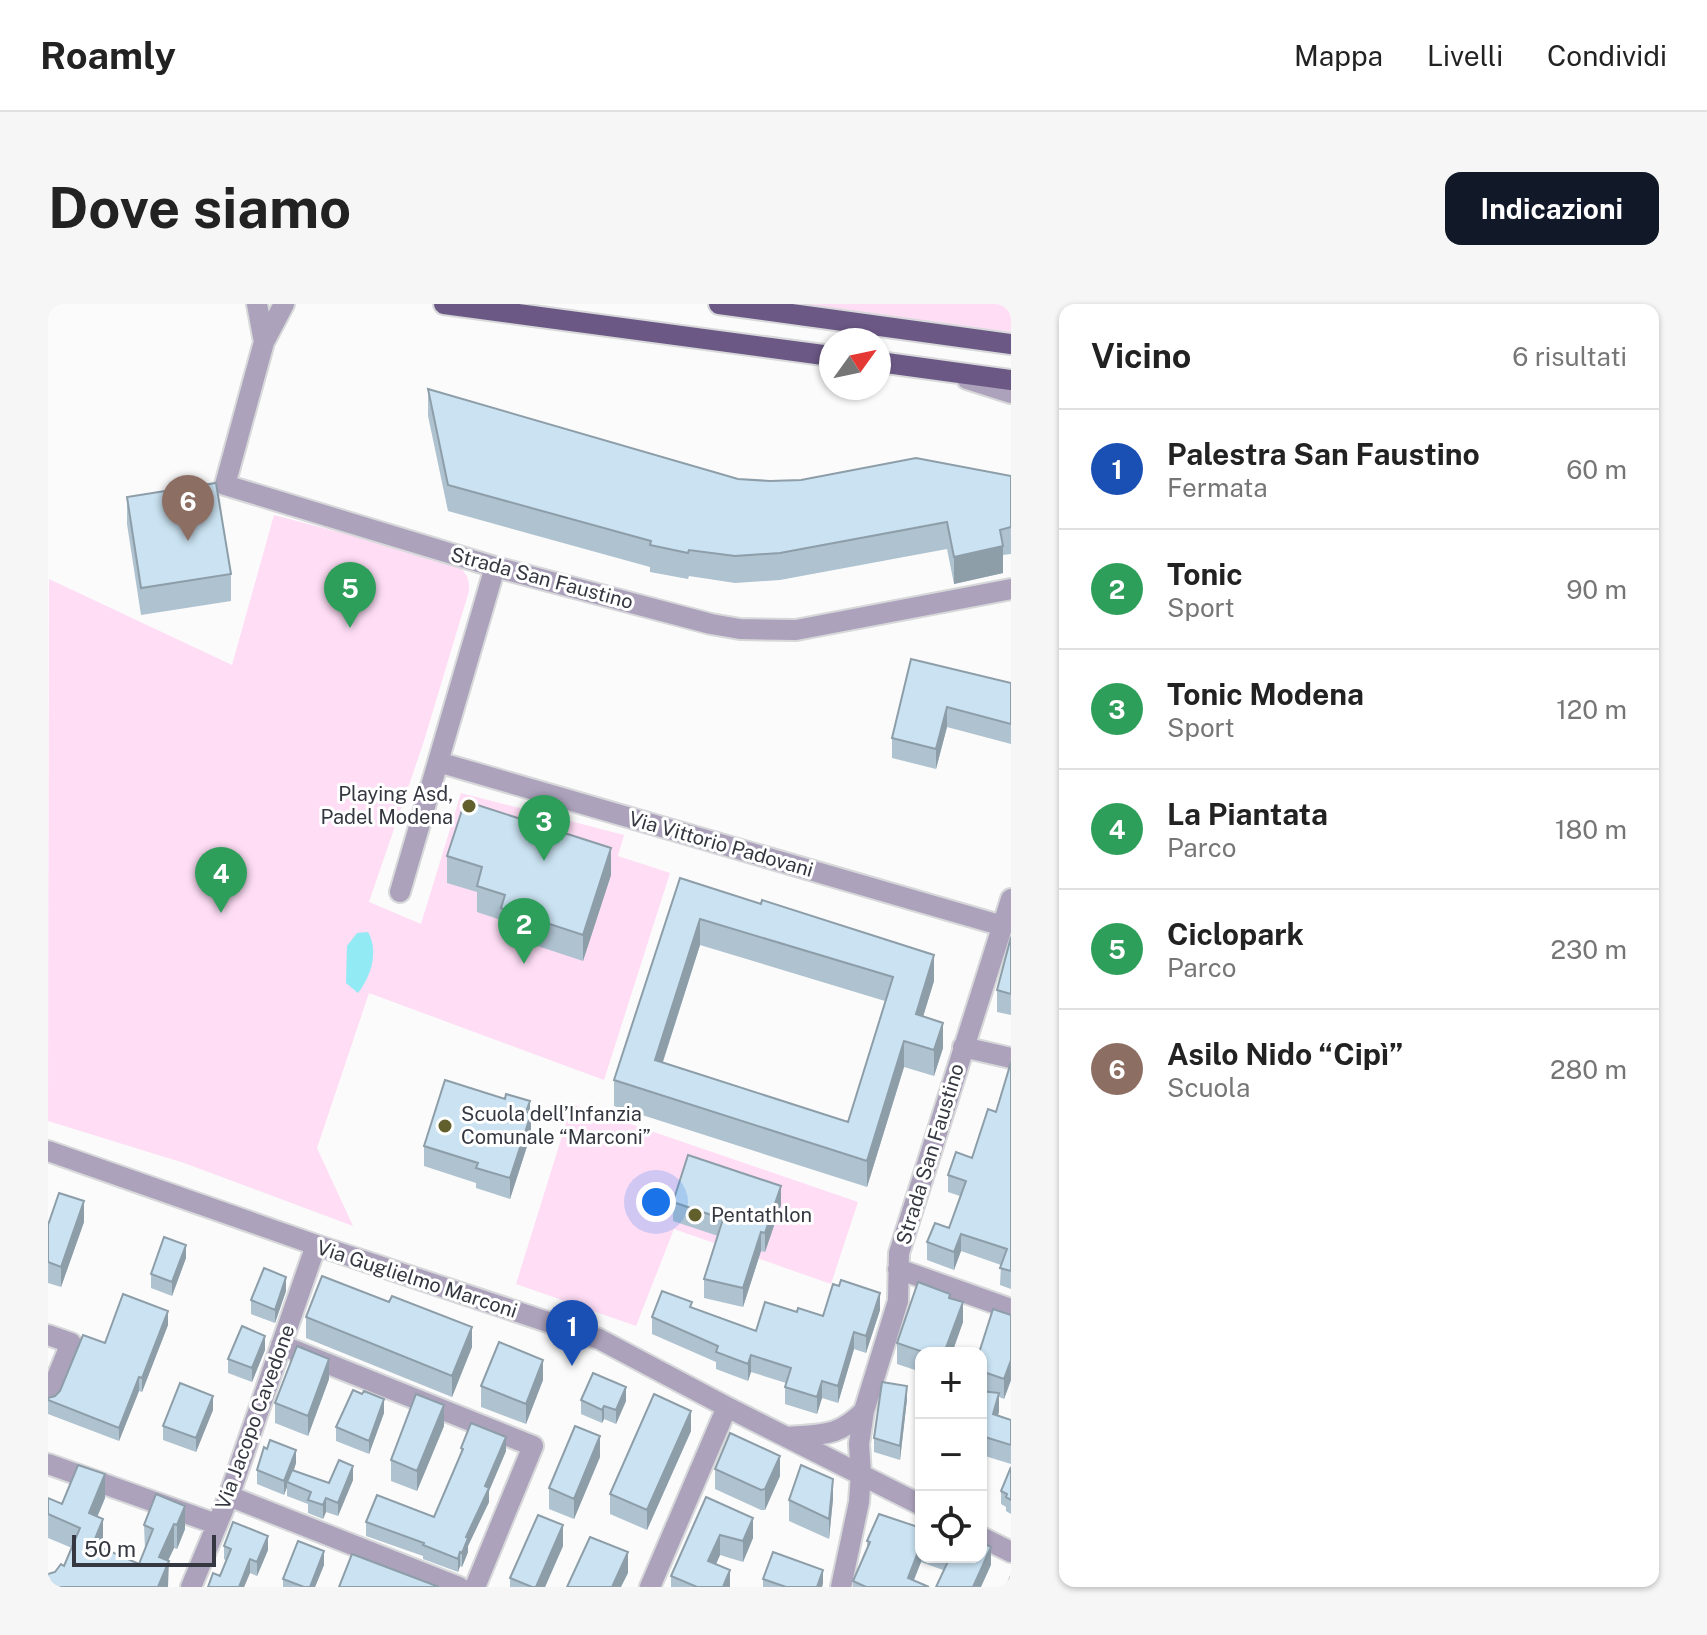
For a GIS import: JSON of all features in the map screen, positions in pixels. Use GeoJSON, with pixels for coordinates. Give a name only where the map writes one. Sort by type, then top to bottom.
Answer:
{"type":"FeatureCollection","features":[{"type":"Feature","properties":{"kind":"main road"},"geometry":{"type":"LineString","coordinates":[[444,304],[819,354]]}},
{"type":"Feature","properties":{"kind":"main road"},"geometry":{"type":"LineString","coordinates":[[719,304],[1011,344]]}},
{"type":"Feature","properties":{"kind":"main road"},"geometry":{"type":"LineString","coordinates":[[891,364],[1011,380]]}},
{"type":"Feature","properties":{"kind":"street","name":"Strada San Faustino"},"geometry":{"type":"LineString","coordinates":[[257,304],[264,342]]}},
{"type":"Feature","properties":{"kind":"street","name":"Strada San Faustino"},"geometry":{"type":"LineString","coordinates":[[284,304],[264,342],[225,485],[495,567],[711,624],[796,630],[1011,589]]}},
{"type":"Feature","properties":{"kind":"street"},"geometry":{"type":"LineString","coordinates":[[941,370],[1011,393]]}},
{"type":"Feature","properties":{"kind":"street"},"geometry":{"type":"LineString","coordinates":[[400,892],[495,567]]}},
{"type":"Feature","properties":{"kind":"street","name":"Via Vittorio Padovani"},"geometry":{"type":"LineString","coordinates":[[438,762],[1003,926]]}},
{"type":"Feature","properties":{"kind":"street","name":"Strada San Faustino"},"geometry":{"type":"LineString","coordinates":[[841,1587],[859,1502],[859,1444],[864,1411],[898,1301],[898,1269],[906,1226],[1011,899]]}},
{"type":"Feature","properties":{"kind":"street"},"geometry":{"type":"LineString","coordinates":[[963,1047],[1011,1058]]}},
{"type":"Feature","properties":{"kind":"street","name":"Via Guglielmo Marconi"},"geometry":{"type":"LineString","coordinates":[[48,1151],[316,1245],[599,1339],[915,1502]]}},
{"type":"Feature","properties":{"kind":"street","name":"Via Jacopo Cavedone"},"geometry":{"type":"LineString","coordinates":[[191,1587],[229,1496],[316,1245]]}},
{"type":"Feature","properties":{"kind":"street"},"geometry":{"type":"LineString","coordinates":[[898,1269],[1011,1309]]}},
{"type":"Feature","properties":{"kind":"street"},"geometry":{"type":"LineString","coordinates":[[48,1335],[71,1343],[48,1399]]}},
{"type":"Feature","properties":{"kind":"street"},"geometry":{"type":"LineString","coordinates":[[281,1345],[533,1446],[475,1587]]}},
{"type":"Feature","properties":{"kind":"street"},"geometry":{"type":"LineString","coordinates":[[650,1587],[727,1407]]}},
{"type":"Feature","properties":{"kind":"street"},"geometry":{"type":"LineString","coordinates":[[786,1437],[839,1431],[864,1411]]}},
{"type":"Feature","properties":{"kind":"street"},"geometry":{"type":"LineString","coordinates":[[48,1464],[216,1524]]}},
{"type":"Feature","properties":{"kind":"street"},"geometry":{"type":"LineString","coordinates":[[229,1496],[459,1587]]}},
{"type":"Feature","properties":{"kind":"street"},"geometry":{"type":"LineString","coordinates":[[987,1540],[1011,1552]]}},
{"type":"Feature","properties":{"kind":"shaded area"},"geometry":{"type":"Polygon","coordinates":[[[795,304],[1011,304],[1011,333],[795,304]]]}},
{"type":"Feature","properties":{"kind":"shaded area"},"geometry":{"type":"Polygon","coordinates":[[[274,515],[445,560],[460,568],[468,579],[469,591],[423,744],[369,902],[421,924],[461,793],[624,835],[618,856],[670,873],[604,1080],[369,993],[317,1148],[353,1226],[184,1163],[48,1121],[49,579],[232,665],[274,515]]]}},
{"type":"Feature","properties":{"kind":"shaded area","name":"Pentathlon"},"geometry":{"type":"Polygon","coordinates":[[[572,1104],[858,1202],[831,1284],[674,1229],[636,1326],[516,1284],[572,1104]]]}},
{"type":"Feature","properties":{"kind":"water"},"geometry":{"type":"Polygon","coordinates":[[[368,932],[373,948],[372,964],[358,993],[346,983],[347,946],[357,933],[368,932]]]}},
{"type":"Feature","properties":{"kind":"building"},"geometry":{"type":"Polygon","coordinates":[[[428,389],[738,479],[801,480],[916,458],[1011,476],[1011,527],[1000,530],[1003,546],[954,557],[947,522],[780,553],[735,556],[689,550],[688,553],[650,545],[651,541],[448,485],[428,389]]]}},
{"type":"Feature","properties":{"kind":"building"},"geometry":{"type":"Polygon","coordinates":[[[216,483],[231,574],[141,588],[127,497],[216,483]]]}},
{"type":"Feature","properties":{"kind":"building"},"geometry":{"type":"Polygon","coordinates":[[[911,659],[1011,683],[1011,724],[947,707],[936,749],[892,738],[911,659]]]}},
{"type":"Feature","properties":{"kind":"building"},"geometry":{"type":"Polygon","coordinates":[[[465,801],[611,848],[583,935],[501,908],[505,895],[477,886],[482,867],[447,856],[465,801]]]}},
{"type":"Feature","properties":{"kind":"building"},"geometry":{"type":"Polygon","coordinates":[[[680,878],[761,904],[762,900],[934,955],[916,1014],[943,1023],[934,1050],[904,1041],[867,1161],[614,1080],[680,878]],[[700,919],[655,1060],[848,1122],[893,977],[700,919]]]}},
{"type":"Feature","properties":{"kind":"building"},"geometry":{"type":"Polygon","coordinates":[[[1011,937],[1011,994],[997,990],[1011,937]]]}},
{"type":"Feature","properties":{"kind":"building"},"geometry":{"type":"Polygon","coordinates":[[[1011,1062],[1011,1271],[1000,1268],[1007,1249],[961,1234],[954,1252],[927,1242],[935,1223],[949,1228],[966,1181],[948,1175],[956,1152],[972,1158],[988,1109],[996,1112],[1011,1062]]]}},
{"type":"Feature","properties":{"kind":"building"},"geometry":{"type":"Polygon","coordinates":[[[445,1080],[505,1099],[506,1094],[530,1101],[526,1112],[531,1114],[510,1178],[476,1168],[478,1163],[424,1146],[445,1080]]]}},
{"type":"Feature","properties":{"kind":"building"},"geometry":{"type":"Polygon","coordinates":[[[688,1155],[781,1186],[765,1233],[761,1232],[743,1288],[704,1279],[723,1219],[673,1202],[688,1155]]]}},
{"type":"Feature","properties":{"kind":"building"},"geometry":{"type":"Polygon","coordinates":[[[59,1193],[84,1201],[61,1267],[48,1262],[48,1225],[59,1193]]]}},
{"type":"Feature","properties":{"kind":"building"},"geometry":{"type":"Polygon","coordinates":[[[164,1237],[186,1245],[172,1282],[151,1274],[164,1237]]]}},
{"type":"Feature","properties":{"kind":"building"},"geometry":{"type":"Polygon","coordinates":[[[264,1268],[286,1277],[275,1310],[251,1300],[264,1268]]]}},
{"type":"Feature","properties":{"kind":"building"},"geometry":{"type":"Polygon","coordinates":[[[322,1276],[389,1302],[392,1296],[472,1327],[452,1376],[306,1317],[322,1276]]]}},
{"type":"Feature","properties":{"kind":"building"},"geometry":{"type":"Polygon","coordinates":[[[841,1280],[880,1293],[866,1336],[854,1332],[838,1386],[822,1381],[817,1397],[785,1387],[791,1368],[751,1355],[748,1364],[716,1352],[718,1346],[652,1317],[662,1291],[692,1302],[690,1307],[756,1331],[765,1302],[823,1316],[833,1284],[839,1286],[841,1280]]]}},
{"type":"Feature","properties":{"kind":"building"},"geometry":{"type":"Polygon","coordinates":[[[918,1282],[963,1302],[946,1347],[915,1349],[897,1343],[918,1282]]]}},
{"type":"Feature","properties":{"kind":"building"},"geometry":{"type":"Polygon","coordinates":[[[123,1294],[168,1311],[119,1428],[48,1398],[60,1391],[83,1335],[105,1343],[123,1294]]]}},
{"type":"Feature","properties":{"kind":"building"},"geometry":{"type":"Polygon","coordinates":[[[993,1309],[1011,1315],[1011,1360],[1004,1379],[987,1373],[987,1347],[981,1347],[993,1309]]]}},
{"type":"Feature","properties":{"kind":"building"},"geometry":{"type":"Polygon","coordinates":[[[242,1326],[265,1336],[252,1368],[228,1359],[242,1326]]]}},
{"type":"Feature","properties":{"kind":"building"},"geometry":{"type":"Polygon","coordinates":[[[499,1342],[543,1360],[526,1404],[481,1386],[499,1342]]]}},
{"type":"Feature","properties":{"kind":"building"},"geometry":{"type":"Polygon","coordinates":[[[297,1346],[329,1359],[308,1416],[275,1403],[297,1346]]]}},
{"type":"Feature","properties":{"kind":"building"},"geometry":{"type":"Polygon","coordinates":[[[593,1373],[626,1387],[616,1410],[604,1406],[602,1410],[581,1400],[593,1373]]]}},
{"type":"Feature","properties":{"kind":"building"},"geometry":{"type":"Polygon","coordinates":[[[882,1382],[907,1386],[900,1446],[874,1438],[882,1382]]]}},
{"type":"Feature","properties":{"kind":"building"},"geometry":{"type":"Polygon","coordinates":[[[180,1383],[213,1396],[196,1438],[163,1426],[180,1383]]]}},
{"type":"Feature","properties":{"kind":"building"},"geometry":{"type":"Polygon","coordinates":[[[353,1390],[384,1399],[369,1441],[336,1427],[353,1390]]]}},
{"type":"Feature","properties":{"kind":"building"},"geometry":{"type":"Polygon","coordinates":[[[987,1392],[999,1393],[993,1414],[1011,1420],[1011,1445],[987,1438],[987,1392]]]}},
{"type":"Feature","properties":{"kind":"building"},"geometry":{"type":"Polygon","coordinates":[[[416,1394],[444,1405],[417,1471],[391,1460],[416,1394]]]}},
{"type":"Feature","properties":{"kind":"building"},"geometry":{"type":"Polygon","coordinates":[[[654,1394],[691,1411],[647,1510],[610,1494],[654,1394]]]}},
{"type":"Feature","properties":{"kind":"building"},"geometry":{"type":"Polygon","coordinates":[[[471,1423],[506,1437],[485,1486],[489,1488],[458,1559],[366,1522],[377,1495],[434,1517],[471,1423]]]}},
{"type":"Feature","properties":{"kind":"building"},"geometry":{"type":"Polygon","coordinates":[[[575,1426],[600,1436],[574,1499],[549,1488],[575,1426]]]}},
{"type":"Feature","properties":{"kind":"building"},"geometry":{"type":"Polygon","coordinates":[[[730,1433],[780,1456],[765,1489],[761,1490],[715,1469],[730,1433]]]}},
{"type":"Feature","properties":{"kind":"building"},"geometry":{"type":"Polygon","coordinates":[[[270,1440],[296,1450],[284,1481],[257,1470],[264,1447],[267,1449],[270,1440]]]}},
{"type":"Feature","properties":{"kind":"building"},"geometry":{"type":"Polygon","coordinates":[[[339,1460],[353,1466],[338,1503],[326,1498],[323,1505],[308,1500],[311,1492],[287,1482],[292,1470],[329,1483],[339,1460]]]}},
{"type":"Feature","properties":{"kind":"building"},"geometry":{"type":"Polygon","coordinates":[[[78,1465],[105,1474],[89,1513],[103,1519],[93,1544],[139,1564],[153,1529],[144,1525],[156,1494],[185,1506],[159,1557],[169,1561],[158,1587],[48,1587],[48,1574],[55,1572],[61,1564],[64,1566],[80,1528],[48,1514],[48,1498],[62,1504],[78,1465]]]}},
{"type":"Feature","properties":{"kind":"building"},"geometry":{"type":"Polygon","coordinates":[[[801,1465],[833,1479],[829,1519],[789,1500],[801,1465]]]}},
{"type":"Feature","properties":{"kind":"building"},"geometry":{"type":"Polygon","coordinates":[[[1011,1467],[1011,1500],[1001,1491],[1011,1467]]]}},
{"type":"Feature","properties":{"kind":"building"},"geometry":{"type":"Polygon","coordinates":[[[706,1497],[753,1518],[743,1541],[720,1535],[708,1561],[730,1570],[723,1587],[697,1587],[671,1576],[706,1497]]]}},
{"type":"Feature","properties":{"kind":"building"},"geometry":{"type":"Polygon","coordinates":[[[879,1514],[915,1526],[915,1560],[908,1578],[929,1587],[866,1587],[853,1581],[870,1542],[867,1541],[879,1514]]]}},
{"type":"Feature","properties":{"kind":"building"},"geometry":{"type":"Polygon","coordinates":[[[538,1515],[563,1525],[536,1587],[532,1587],[510,1578],[538,1515]]]}},
{"type":"Feature","properties":{"kind":"building"},"geometry":{"type":"Polygon","coordinates":[[[233,1522],[268,1536],[257,1562],[250,1559],[239,1587],[208,1587],[213,1573],[220,1576],[231,1549],[224,1546],[233,1522]]]}},
{"type":"Feature","properties":{"kind":"building"},"geometry":{"type":"Polygon","coordinates":[[[590,1537],[628,1552],[612,1587],[567,1587],[590,1537]]]}},
{"type":"Feature","properties":{"kind":"building"},"geometry":{"type":"Polygon","coordinates":[[[298,1541],[324,1551],[310,1587],[283,1579],[298,1541]]]}},
{"type":"Feature","properties":{"kind":"building"},"geometry":{"type":"Polygon","coordinates":[[[773,1552],[823,1570],[817,1587],[786,1587],[763,1579],[773,1552]]]}},
{"type":"Feature","properties":{"kind":"building"},"geometry":{"type":"Polygon","coordinates":[[[352,1554],[439,1587],[339,1587],[352,1554]]]}},
{"type":"Feature","properties":{"kind":"building"},"geometry":{"type":"Polygon","coordinates":[[[947,1563],[984,1563],[973,1587],[936,1587],[947,1563]]]}},
{"type":"Feature","properties":{"kind":"place","name":"Asilo Nido “Cipì”"},"geometry":{"type":"Point","coordinates":[188,541]}},
{"type":"Feature","properties":{"kind":"place","name":"Ciclopark"},"geometry":{"type":"Point","coordinates":[350,628]}},
{"type":"Feature","properties":{"kind":"place","name":"Playing Asd, Padel Modena"},"geometry":{"type":"Point","coordinates":[469,806]}},
{"type":"Feature","properties":{"kind":"place","name":"Tonic Modena"},"geometry":{"type":"Point","coordinates":[544,861]}},
{"type":"Feature","properties":{"kind":"place","name":"La Piantata"},"geometry":{"type":"Point","coordinates":[221,913]}},
{"type":"Feature","properties":{"kind":"place","name":"Tonic"},"geometry":{"type":"Point","coordinates":[524,964]}},
{"type":"Feature","properties":{"kind":"place","name":"Scuola dell’Infanzia Comunale “Marconi”"},"geometry":{"type":"Point","coordinates":[445,1126]}},
{"type":"Feature","properties":{"kind":"place","name":"Pentathlon"},"geometry":{"type":"Point","coordinates":[695,1215]}},
{"type":"Feature","properties":{"kind":"place","name":"Palestra San Faustino"},"geometry":{"type":"Point","coordinates":[572,1366]}}]}
